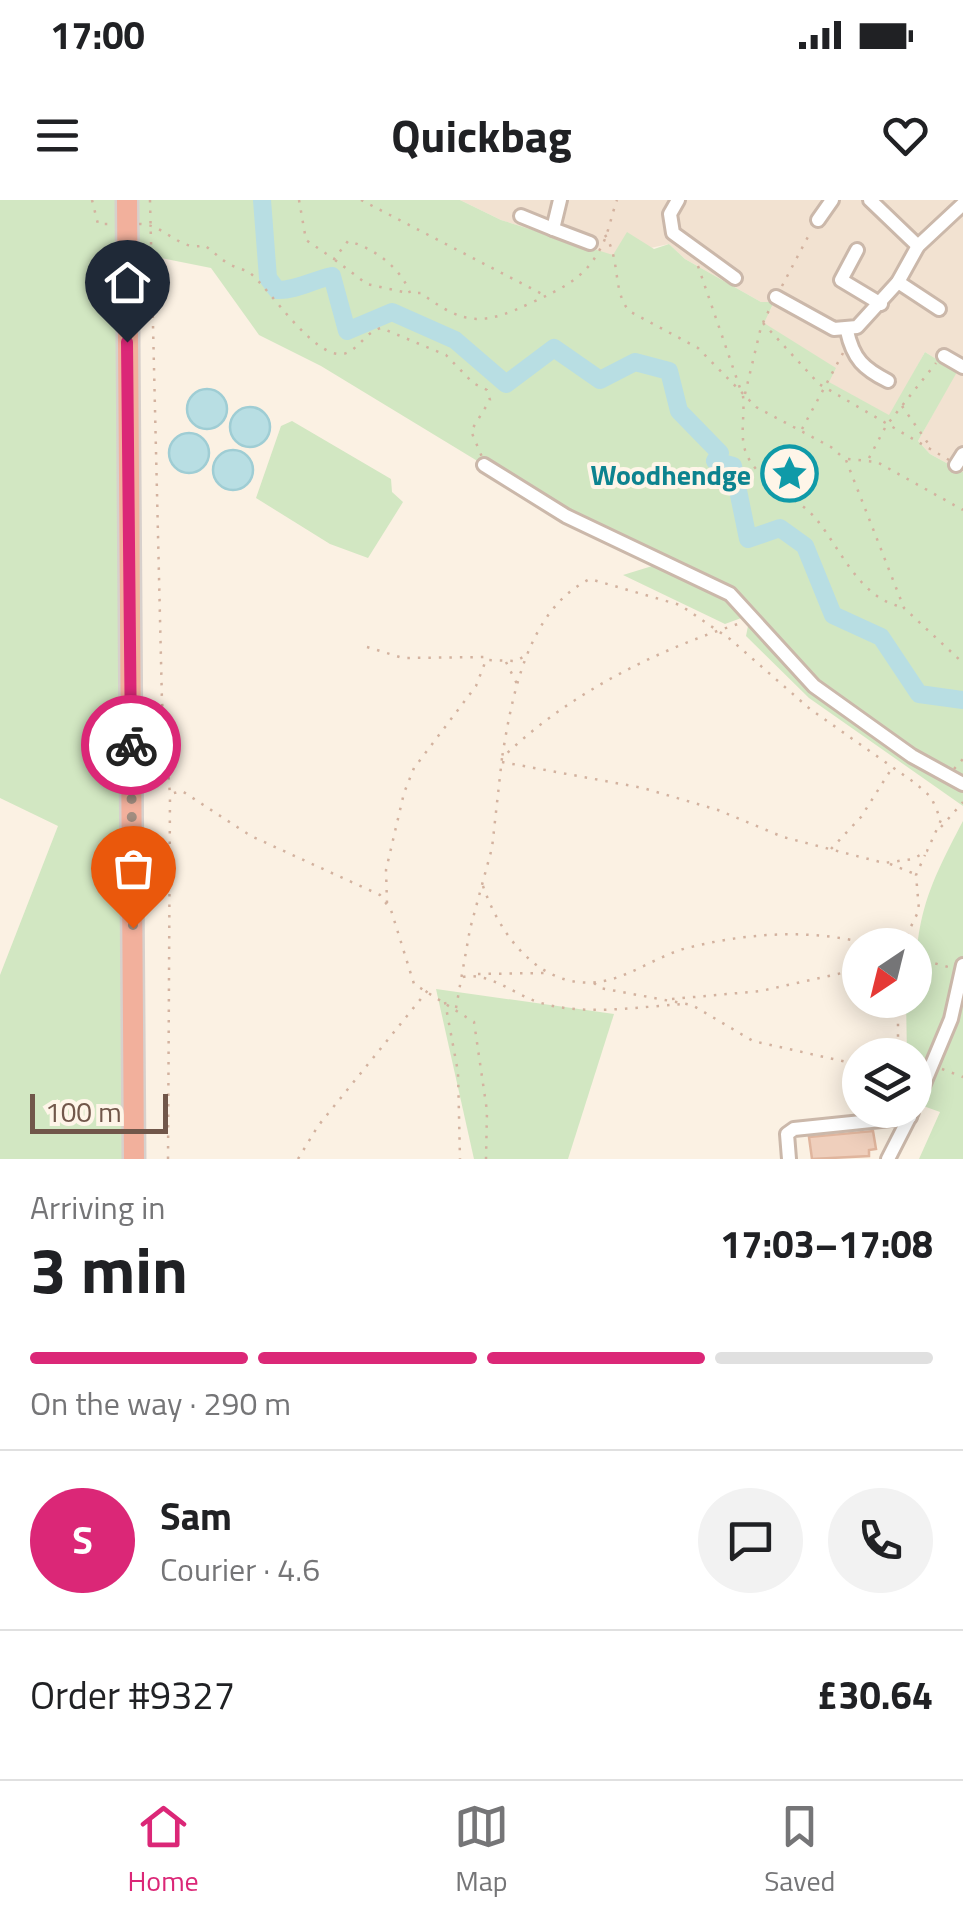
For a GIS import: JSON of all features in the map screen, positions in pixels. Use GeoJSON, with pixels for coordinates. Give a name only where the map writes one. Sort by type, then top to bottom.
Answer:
{"type":"FeatureCollection","features":[{"type":"Feature","properties":{"kind":"highway"},"geometry":{"type":"LineString","coordinates":[[127,203],[134,1159]]}},
{"type":"Feature","properties":{"kind":"street"},"geometry":{"type":"LineString","coordinates":[[553,229],[560,200]]}},
{"type":"Feature","properties":{"kind":"street"},"geometry":{"type":"LineString","coordinates":[[678,200],[670,214],[673,233],[735,278]]}},
{"type":"Feature","properties":{"kind":"street"},"geometry":{"type":"LineString","coordinates":[[818,220],[832,200]]}},
{"type":"Feature","properties":{"kind":"street"},"geometry":{"type":"LineString","coordinates":[[870,200],[918,246]]}},
{"type":"Feature","properties":{"kind":"street"},"geometry":{"type":"LineString","coordinates":[[848,336],[881,304],[918,246],[963,204]]}},
{"type":"Feature","properties":{"kind":"street"},"geometry":{"type":"LineString","coordinates":[[521,216],[590,243]]}},
{"type":"Feature","properties":{"kind":"street"},"geometry":{"type":"LineString","coordinates":[[858,250],[841,280],[881,304]]}},
{"type":"Feature","properties":{"kind":"street"},"geometry":{"type":"LineString","coordinates":[[898,282],[939,309]]}},
{"type":"Feature","properties":{"kind":"street"},"geometry":{"type":"LineString","coordinates":[[776,297],[848,336],[864,369],[888,382]]}},
{"type":"Feature","properties":{"kind":"street"},"geometry":{"type":"LineString","coordinates":[[944,356],[963,367]]}},
{"type":"Feature","properties":{"kind":"street"},"geometry":{"type":"LineString","coordinates":[[484,465],[566,516],[730,594],[814,686],[912,756],[963,784]]}},
{"type":"Feature","properties":{"kind":"street"},"geometry":{"type":"LineString","coordinates":[[932,1068],[951,1019],[962,968]]}},
{"type":"Feature","properties":{"kind":"street"},"geometry":{"type":"LineString","coordinates":[[790,1159],[787,1134],[794,1129],[842,1122]]}},
{"type":"Feature","properties":{"kind":"street"},"geometry":{"type":"LineString","coordinates":[[888,1159],[904,1128]]}},
{"type":"Feature","properties":{"kind":"path"},"geometry":{"type":"LineString","coordinates":[[150,200],[162,702],[170,794],[168,1159]]}},
{"type":"Feature","properties":{"kind":"path"},"geometry":{"type":"LineString","coordinates":[[299,200],[306,240],[367,284],[421,293],[433,305],[480,321],[496,320],[547,297],[581,274],[600,250],[616,202]]}},
{"type":"Feature","properties":{"kind":"path"},"geometry":{"type":"LineString","coordinates":[[361,200],[547,297]]}},
{"type":"Feature","properties":{"kind":"path"},"geometry":{"type":"LineString","coordinates":[[818,220],[761,327],[743,394],[745,453],[771,483],[816,518],[852,571],[884,600],[904,608],[963,663]]}},
{"type":"Feature","properties":{"kind":"path"},"geometry":{"type":"LineString","coordinates":[[150,224],[188,246],[204,245],[224,261],[248,270],[286,319],[330,351],[341,354],[353,349],[371,330],[381,328],[446,356],[487,390],[490,400],[472,431],[484,465]]}},
{"type":"Feature","properties":{"kind":"path"},"geometry":{"type":"LineString","coordinates":[[605,236],[617,254],[619,286],[629,310],[698,348],[756,407],[846,460],[868,459],[963,510]]}},
{"type":"Feature","properties":{"kind":"path"},"geometry":{"type":"LineString","coordinates":[[334,259],[348,241],[364,245],[402,272],[410,293]]}},
{"type":"Feature","properties":{"kind":"path"},"geometry":{"type":"LineString","coordinates":[[693,250],[743,394]]}},
{"type":"Feature","properties":{"kind":"path"},"geometry":{"type":"LineString","coordinates":[[764,323],[824,386],[886,426],[959,460]]}},
{"type":"Feature","properties":{"kind":"path"},"geometry":{"type":"LineString","coordinates":[[801,431],[848,336]]}},
{"type":"Feature","properties":{"kind":"path"},"geometry":{"type":"LineString","coordinates":[[868,459],[908,396],[944,356]]}},
{"type":"Feature","properties":{"kind":"path"},"geometry":{"type":"LineString","coordinates":[[888,382],[908,396]]}},
{"type":"Feature","properties":{"kind":"path"},"geometry":{"type":"LineString","coordinates":[[902,406],[933,450]]}},
{"type":"Feature","properties":{"kind":"path"},"geometry":{"type":"LineString","coordinates":[[846,460],[904,608]]}},
{"type":"Feature","properties":{"kind":"path"},"geometry":{"type":"LineString","coordinates":[[456,1009],[492,848],[502,760],[529,654],[552,605],[590,579],[680,604],[718,631],[810,709],[931,798],[941,820],[938,833]]}},
{"type":"Feature","properties":{"kind":"path"},"geometry":{"type":"LineString","coordinates":[[502,760],[573,700],[642,663],[754,619]]}},
{"type":"Feature","properties":{"kind":"path"},"geometry":{"type":"LineString","coordinates":[[366,647],[402,658],[516,661],[529,654]]}},
{"type":"Feature","properties":{"kind":"path"},"geometry":{"type":"LineString","coordinates":[[387,904],[391,840],[414,768],[472,691],[490,658]]}},
{"type":"Feature","properties":{"kind":"path"},"geometry":{"type":"LineString","coordinates":[[505,659],[519,687]]}},
{"type":"Feature","properties":{"kind":"path"},"geometry":{"type":"LineString","coordinates":[[502,760],[643,788],[830,850],[888,862],[916,875]]}},
{"type":"Feature","properties":{"kind":"path"},"geometry":{"type":"LineString","coordinates":[[830,850],[862,817],[892,768]]}},
{"type":"Feature","properties":{"kind":"path"},"geometry":{"type":"LineString","coordinates":[[170,794],[182,791],[252,836],[380,895],[387,904],[414,984],[429,989],[474,1022],[486,1159]]}},
{"type":"Feature","properties":{"kind":"path"},"geometry":{"type":"LineString","coordinates":[[910,928],[919,910],[916,875],[950,812],[963,802]]}},
{"type":"Feature","properties":{"kind":"path"},"geometry":{"type":"LineString","coordinates":[[888,862],[913,859],[928,850]]}},
{"type":"Feature","properties":{"kind":"path"},"geometry":{"type":"LineString","coordinates":[[482,885],[516,945],[545,974]]}},
{"type":"Feature","properties":{"kind":"path"},"geometry":{"type":"LineString","coordinates":[[462,978],[476,974],[545,974],[593,982],[625,974],[660,955],[774,934],[822,932],[842,937]]}},
{"type":"Feature","properties":{"kind":"path"},"geometry":{"type":"LineString","coordinates":[[932,962],[962,968]]}},
{"type":"Feature","properties":{"kind":"path"},"geometry":{"type":"LineString","coordinates":[[665,1000],[761,992],[842,973]]}},
{"type":"Feature","properties":{"kind":"path"},"geometry":{"type":"LineString","coordinates":[[476,974],[531,1000],[566,1008],[688,1004]]}},
{"type":"Feature","properties":{"kind":"path"},"geometry":{"type":"LineString","coordinates":[[593,982],[600,988],[688,1004],[753,1040],[842,1061]]}},
{"type":"Feature","properties":{"kind":"path"},"geometry":{"type":"LineString","coordinates":[[298,1159],[318,1126],[429,989]]}},
{"type":"Feature","properties":{"kind":"path"},"geometry":{"type":"LineString","coordinates":[[445,1001],[458,1072],[460,1159]]}},
{"type":"Feature","properties":{"kind":"path"},"geometry":{"type":"LineString","coordinates":[[934,1063],[963,1077]]}},
{"type":"Feature","properties":{"kind":"shaded area"},"geometry":{"type":"Polygon","coordinates":[[[460,200],[963,200],[963,472],[930,454],[918,441],[956,372],[925,352],[890,416],[828,382],[835,368],[763,323],[774,303],[761,302],[685,259],[669,244],[613,256],[501,220],[460,200]]]}},
{"type":"Feature","properties":{"kind":"green space"},"geometry":{"type":"Polygon","coordinates":[[[0,200],[117,200],[126,1159],[0,1159],[0,975],[58,826],[0,798],[0,200]]]}},
{"type":"Feature","properties":{"kind":"green space"},"geometry":{"type":"Polygon","coordinates":[[[136,200],[460,200],[501,220],[613,255],[627,232],[654,249],[669,244],[685,259],[761,302],[774,302],[764,323],[836,368],[829,382],[889,415],[925,352],[957,372],[918,441],[930,454],[963,472],[963,806],[809,698],[746,636],[749,621],[744,617],[725,624],[623,575],[662,563],[484,465],[321,366],[259,335],[211,268],[136,253],[136,200]]]}},
{"type":"Feature","properties":{"kind":"green space"},"geometry":{"type":"Polygon","coordinates":[[[292,421],[391,479],[392,492],[403,502],[368,558],[330,544],[256,498],[281,426],[292,421]]]}},
{"type":"Feature","properties":{"kind":"green space"},"geometry":{"type":"Polygon","coordinates":[[[963,821],[963,1159],[919,1159],[940,1112],[932,1109],[932,1038],[907,1038],[906,1018],[932,1018],[932,928],[920,928],[939,868],[963,821]]]}},
{"type":"Feature","properties":{"kind":"green space"},"geometry":{"type":"Polygon","coordinates":[[[436,989],[614,1014],[568,1159],[474,1159],[436,989]]]}},
{"type":"Feature","properties":{"kind":"water"},"geometry":{"type":"Polygon","coordinates":[[[207,389],[221,395],[227,409],[221,423],[207,429],[193,423],[187,409],[193,395],[207,389]]]}},
{"type":"Feature","properties":{"kind":"water"},"geometry":{"type":"Polygon","coordinates":[[[250,407],[264,413],[270,427],[264,441],[250,447],[236,441],[230,427],[236,413],[250,407]]]}},
{"type":"Feature","properties":{"kind":"water"},"geometry":{"type":"Polygon","coordinates":[[[189,433],[203,439],[209,453],[203,467],[189,473],[175,467],[169,453],[175,439],[189,433]]]}},
{"type":"Feature","properties":{"kind":"water"},"geometry":{"type":"Polygon","coordinates":[[[233,450],[247,456],[253,470],[247,484],[233,490],[219,484],[213,470],[219,456],[233,450]]]}},
{"type":"Feature","properties":{"kind":"building"},"geometry":{"type":"Polygon","coordinates":[[[873,1131],[876,1149],[869,1150],[869,1156],[812,1159],[809,1137],[873,1131]]]}},
{"type":"Feature","properties":{"kind":"waterway"},"geometry":{"type":"LineString","coordinates":[[262,200],[268,278],[277,290],[284,290],[332,276],[347,331],[392,312],[455,340],[506,384],[554,348],[600,380],[635,362],[669,371],[679,411],[720,453],[715,461],[733,466],[748,539],[780,528],[805,546],[833,615],[881,637],[919,694],[963,700]]}},
{"type":"Feature","properties":{"kind":"way so far"},"geometry":{"type":"LineString","coordinates":[[131,745],[133,928]]}},
{"type":"Feature","properties":{"kind":"place","name":"Woodhendge"},"geometry":{"type":"Point","coordinates":[790,474]}},
{"type":"Feature","properties":{"kind":"route"},"geometry":{"type":"LineString","coordinates":[[127,342],[131,745]]}}]}
